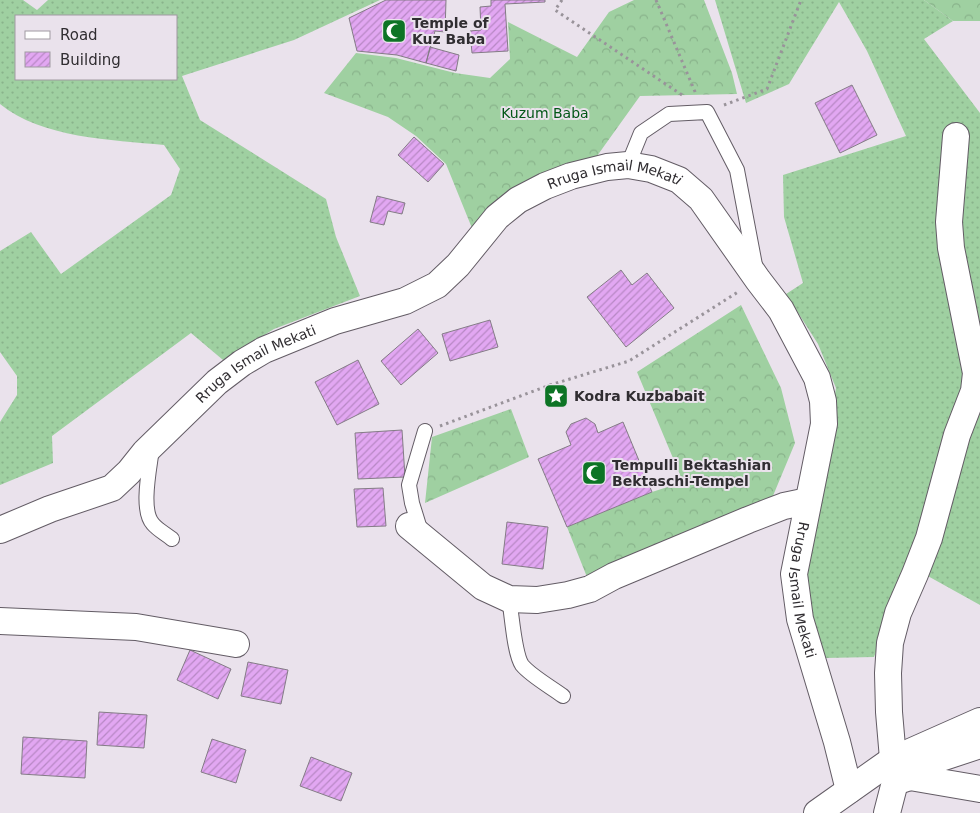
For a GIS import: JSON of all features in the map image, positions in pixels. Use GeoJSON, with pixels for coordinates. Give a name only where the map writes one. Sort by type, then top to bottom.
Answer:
{"type":"FeatureCollection","features":[{"type":"Feature","properties":{"kind":"street"},"geometry":{"type":"LineString","coordinates":[[887,813],[899,773],[888,673],[890,643],[898,613],[929,538],[957,436],[974,391],[976,373],[951,248],[949,222],[956,136]]}},
{"type":"Feature","properties":{"kind":"street","name":"Rruga Ismail Mekati"},"geometry":{"type":"LineString","coordinates":[[0,530],[50,509],[112,488],[129,472],[153,444],[217,382],[264,350],[334,321],[405,301],[437,285],[458,266],[497,217],[518,200],[545,186],[571,176],[607,167],[628,165],[651,168],[679,180],[701,199],[781,310],[817,378],[823,401],[824,424],[794,574],[800,619],[837,742],[849,790]]}},
{"type":"Feature","properties":{"kind":"street"},"geometry":{"type":"LineString","coordinates":[[416,531],[483,587],[509,599],[537,600],[568,596],[590,589],[614,576],[784,506],[808,501]]}},
{"type":"Feature","properties":{"kind":"street"},"geometry":{"type":"LineString","coordinates":[[0,621],[136,627],[236,644]]}},
{"type":"Feature","properties":{"kind":"street"},"geometry":{"type":"LineString","coordinates":[[899,773],[980,721]]}},
{"type":"Feature","properties":{"kind":"street"},"geometry":{"type":"LineString","coordinates":[[818,813],[849,790],[980,745]]}},
{"type":"Feature","properties":{"kind":"street"},"geometry":{"type":"LineString","coordinates":[[899,773],[980,789]]}},
{"type":"Feature","properties":{"kind":"lane"},"geometry":{"type":"LineString","coordinates":[[628,165],[642,133],[670,114],[707,112],[737,170],[758,280]]}},
{"type":"Feature","properties":{"kind":"lane"},"geometry":{"type":"LineString","coordinates":[[416,531],[409,485],[425,431]]}},
{"type":"Feature","properties":{"kind":"lane"},"geometry":{"type":"LineString","coordinates":[[153,444],[147,498],[148,514],[153,524],[172,539]]}},
{"type":"Feature","properties":{"kind":"lane"},"geometry":{"type":"LineString","coordinates":[[509,599],[518,654],[522,664],[563,696]]}},
{"type":"Feature","properties":{"kind":"path"},"geometry":{"type":"LineString","coordinates":[[562,0],[555,10],[707,112]]}},
{"type":"Feature","properties":{"kind":"path"},"geometry":{"type":"LineString","coordinates":[[656,0],[693,88],[707,112]]}},
{"type":"Feature","properties":{"kind":"path"},"geometry":{"type":"LineString","coordinates":[[707,112],[767,89],[801,0]]}},
{"type":"Feature","properties":{"kind":"path"},"geometry":{"type":"LineString","coordinates":[[425,431],[550,385],[628,361],[758,280]]}},
{"type":"Feature","properties":{"kind":"green space"},"geometry":{"type":"Polygon","coordinates":[[[0,0],[23,0],[37,10],[48,0],[380,0],[294,40],[182,76],[200,120],[326,199],[336,237],[360,296],[274,329],[223,360],[191,333],[52,436],[53,463],[0,485],[0,422],[17,395],[17,376],[0,352],[0,251],[31,232],[61,274],[171,195],[180,169],[164,145],[100,139],[56,131],[17,115],[0,104],[0,0]]]}},
{"type":"Feature","properties":{"kind":"green space","name":"Kuzum Baba"},"geometry":{"type":"Polygon","coordinates":[[[634,0],[704,0],[732,73],[737,94],[640,96],[592,163],[476,238],[446,164],[416,136],[388,117],[324,93],[356,53],[396,58],[455,73],[490,78],[510,59],[508,22],[577,57],[609,12],[634,0]]]}},
{"type":"Feature","properties":{"kind":"green space"},"geometry":{"type":"Polygon","coordinates":[[[715,0],[924,0],[953,21],[924,39],[980,113],[980,605],[908,565],[874,657],[825,658],[802,592],[836,388],[818,344],[786,294],[803,283],[784,217],[783,175],[906,136],[867,51],[839,2],[789,84],[746,103],[715,0]]]}},
{"type":"Feature","properties":{"kind":"green space"},"geometry":{"type":"Polygon","coordinates":[[[924,0],[980,0],[980,21],[953,21],[924,0]]]}},
{"type":"Feature","properties":{"kind":"green space"},"geometry":{"type":"Polygon","coordinates":[[[741,305],[781,388],[795,443],[770,503],[589,582],[567,527],[652,492],[683,482],[637,372],[741,305]]]}},
{"type":"Feature","properties":{"kind":"green space"},"geometry":{"type":"Polygon","coordinates":[[[511,409],[529,457],[425,503],[432,437],[511,409]]]}},
{"type":"Feature","properties":{"kind":"building","name":"Temple of Kuz Baba"},"geometry":{"type":"Polygon","coordinates":[[[386,0],[446,0],[445,32],[435,31],[426,63],[397,55],[357,51],[349,18],[386,0]]]}},
{"type":"Feature","properties":{"kind":"building"},"geometry":{"type":"Polygon","coordinates":[[[491,0],[545,0],[545,2],[505,4],[508,51],[472,53],[470,31],[481,30],[480,7],[491,6],[491,0]]]}},
{"type":"Feature","properties":{"kind":"building"},"geometry":{"type":"Polygon","coordinates":[[[430,47],[459,55],[456,71],[426,63],[430,47]]]}},
{"type":"Feature","properties":{"kind":"building"},"geometry":{"type":"Polygon","coordinates":[[[852,85],[877,135],[840,153],[815,103],[852,85]]]}},
{"type":"Feature","properties":{"kind":"building"},"geometry":{"type":"Polygon","coordinates":[[[414,137],[444,164],[428,182],[398,155],[414,137]]]}},
{"type":"Feature","properties":{"kind":"building"},"geometry":{"type":"Polygon","coordinates":[[[377,196],[405,203],[402,214],[388,211],[384,225],[370,222],[377,196]]]}},
{"type":"Feature","properties":{"kind":"building"},"geometry":{"type":"Polygon","coordinates":[[[621,270],[632,285],[647,273],[674,308],[626,347],[587,297],[621,270]]]}},
{"type":"Feature","properties":{"kind":"building"},"geometry":{"type":"Polygon","coordinates":[[[490,320],[498,347],[450,361],[442,334],[490,320]]]}},
{"type":"Feature","properties":{"kind":"building"},"geometry":{"type":"Polygon","coordinates":[[[418,329],[438,353],[401,385],[381,361],[418,329]]]}},
{"type":"Feature","properties":{"kind":"building"},"geometry":{"type":"Polygon","coordinates":[[[358,360],[379,404],[337,425],[315,382],[358,360]]]}},
{"type":"Feature","properties":{"kind":"building"},"geometry":{"type":"Polygon","coordinates":[[[586,418],[595,424],[598,433],[623,422],[652,492],[567,527],[538,459],[571,445],[566,432],[571,424],[586,418]]]}},
{"type":"Feature","properties":{"kind":"building"},"geometry":{"type":"Polygon","coordinates":[[[402,430],[405,477],[358,479],[355,433],[402,430]]]}},
{"type":"Feature","properties":{"kind":"building"},"geometry":{"type":"Polygon","coordinates":[[[383,488],[386,526],[357,527],[354,489],[383,488]]]}},
{"type":"Feature","properties":{"kind":"building"},"geometry":{"type":"Polygon","coordinates":[[[507,522],[548,527],[543,569],[502,564],[507,522]]]}},
{"type":"Feature","properties":{"kind":"building"},"geometry":{"type":"Polygon","coordinates":[[[190,650],[231,669],[218,699],[177,680],[190,650]]]}},
{"type":"Feature","properties":{"kind":"building"},"geometry":{"type":"Polygon","coordinates":[[[248,662],[288,670],[281,704],[241,696],[248,662]]]}},
{"type":"Feature","properties":{"kind":"building"},"geometry":{"type":"Polygon","coordinates":[[[99,712],[147,715],[144,748],[97,745],[99,712]]]}},
{"type":"Feature","properties":{"kind":"building"},"geometry":{"type":"Polygon","coordinates":[[[23,737],[87,741],[85,778],[21,774],[23,737]]]}},
{"type":"Feature","properties":{"kind":"building"},"geometry":{"type":"Polygon","coordinates":[[[212,739],[246,750],[236,783],[201,772],[212,739]]]}},
{"type":"Feature","properties":{"kind":"building"},"geometry":{"type":"Polygon","coordinates":[[[311,757],[352,773],[341,801],[300,786],[311,757]]]}},
{"type":"Feature","properties":{"kind":"place","name":"Temple of Kuz Baba"},"geometry":{"type":"Point","coordinates":[394,31]}},
{"type":"Feature","properties":{"kind":"place","name":"Kodra Kuzbabait"},"geometry":{"type":"Point","coordinates":[556,396]}},
{"type":"Feature","properties":{"kind":"place","name":"Tempulli Bektashian Bektaschi-Tempel"},"geometry":{"type":"Point","coordinates":[594,473]}}]}
